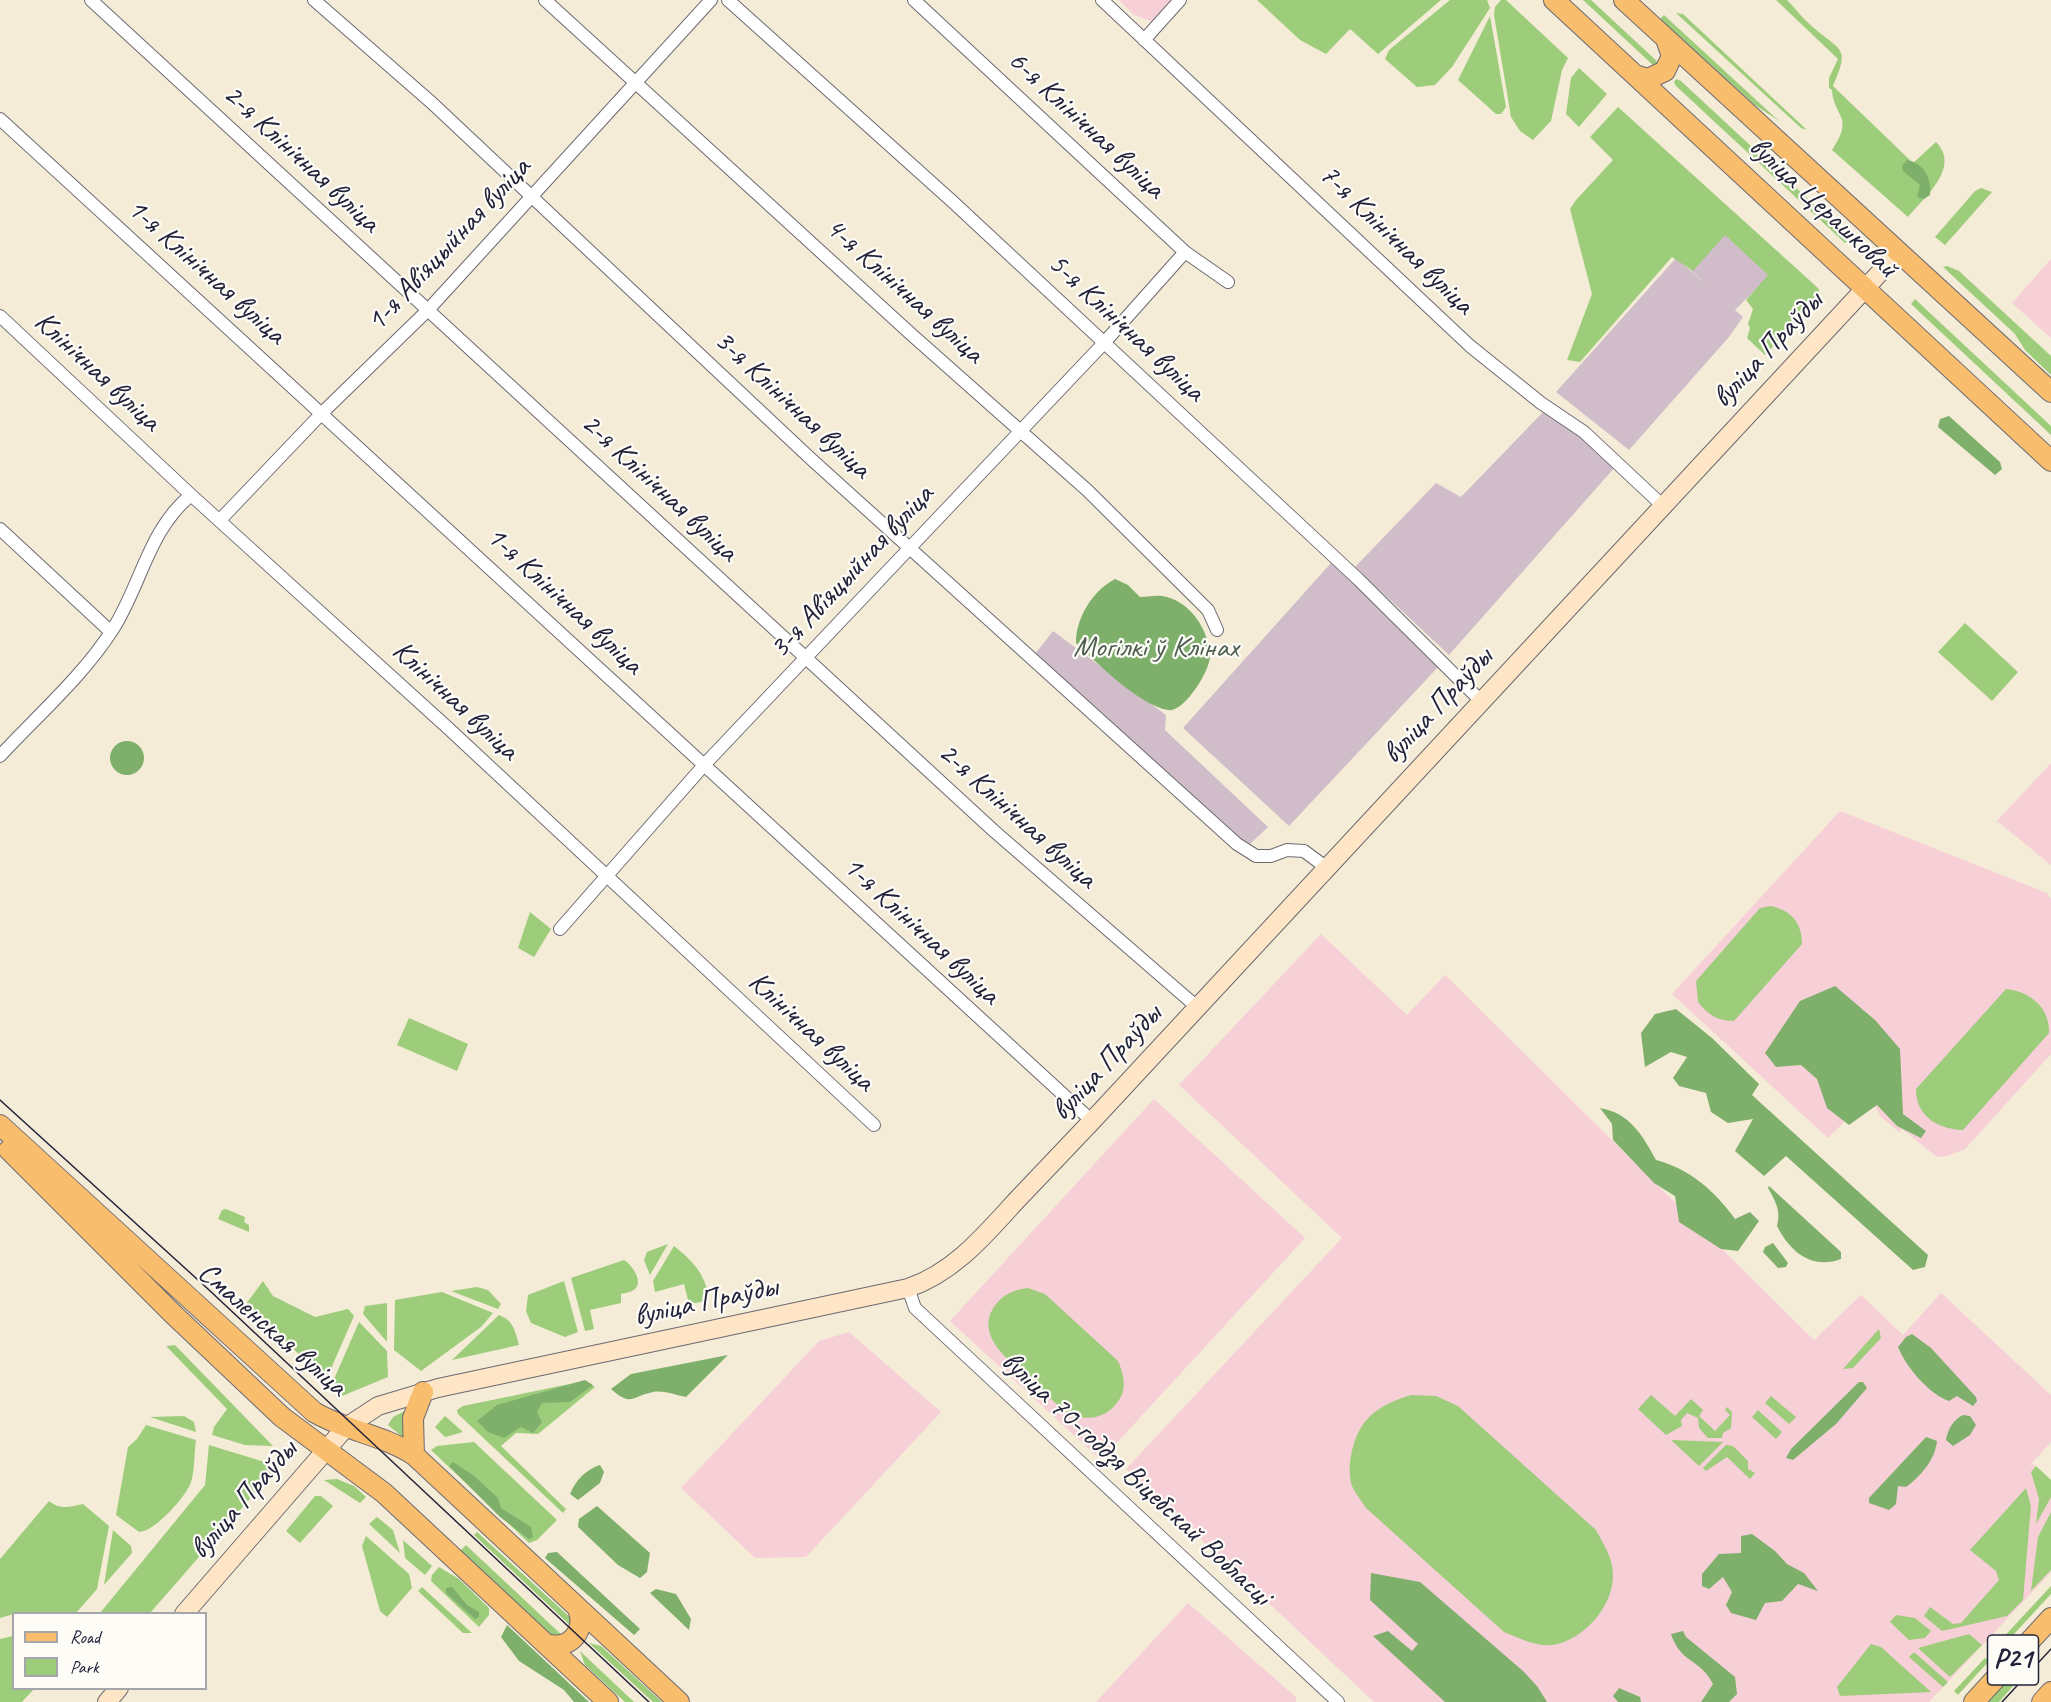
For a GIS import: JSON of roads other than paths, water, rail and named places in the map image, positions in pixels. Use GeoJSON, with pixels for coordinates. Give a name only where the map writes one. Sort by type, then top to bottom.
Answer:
{"type":"FeatureCollection","features":[{"type":"Feature","properties":{"kind":"main road","name":"вуліца Церашковай"},"geometry":{"type":"LineString","coordinates":[[1554,0],[2051,461]]}},
{"type":"Feature","properties":{"kind":"main road","name":"вуліца Церашковай"},"geometry":{"type":"LineString","coordinates":[[1624,0],[2051,392]]}},
{"type":"Feature","properties":{"kind":"main road"},"geometry":{"type":"LineString","coordinates":[[1635,75],[1648,79],[1665,71],[1672,56],[1666,39]]}},
{"type":"Feature","properties":{"kind":"main road"},"geometry":{"type":"LineString","coordinates":[[1668,105],[1665,93],[1672,76],[1689,69],[1701,72]]}},
{"type":"Feature","properties":{"kind":"main road","name":"вуліца Праўды"},"geometry":{"type":"LineString","coordinates":[[186,1612],[346,1427],[378,1406],[423,1392],[908,1288],[939,1275],[973,1246],[1092,1121],[1899,252]]}},
{"type":"Feature","properties":{"kind":"main road","name":"Смаленская вуліца"},"geometry":{"type":"LineString","coordinates":[[0,1125],[314,1412],[346,1427],[402,1447],[414,1455],[679,1702]]}},
{"type":"Feature","properties":{"kind":"main road","name":"Смаленская вуліца"},"geometry":{"type":"LineString","coordinates":[[0,1142],[282,1417],[384,1493],[608,1702]]}},
{"type":"Feature","properties":{"kind":"main road"},"geometry":{"type":"LineString","coordinates":[[414,1455],[413,1418],[423,1392]]}},
{"type":"Feature","properties":{"kind":"main road"},"geometry":{"type":"LineString","coordinates":[[546,1644],[564,1645],[575,1638],[580,1627],[578,1609]]}},
{"type":"Feature","properties":{"kind":"main road","name":"Р21"},"geometry":{"type":"LineString","coordinates":[[1974,1702],[2051,1618]]}},
{"type":"Feature","properties":{"kind":"main road"},"geometry":{"type":"LineString","coordinates":[[576,1672],[574,1653],[581,1643],[597,1636],[609,1638]]}},
{"type":"Feature","properties":{"kind":"main road"},"geometry":{"type":"LineString","coordinates":[[107,1702],[118,1690]]}},
{"type":"Feature","properties":{"kind":"main road","name":"Р21"},"geometry":{"type":"LineString","coordinates":[[2042,1702],[2051,1692]]}},
{"type":"Feature","properties":{"kind":"street","name":"2-я Клінічная вуліца"},"geometry":{"type":"LineString","coordinates":[[91,0],[1003,839],[1197,1007]]}},
{"type":"Feature","properties":{"kind":"street","name":"3-я Клінічная вуліца"},"geometry":{"type":"LineString","coordinates":[[314,0],[432,103],[810,458],[1238,844],[1256,856],[1270,856],[1287,850],[1305,851],[1327,868]]}},
{"type":"Feature","properties":{"kind":"street","name":"4-я Клінічная вуліца"},"geometry":{"type":"LineString","coordinates":[[545,0],[912,335],[1087,490],[1208,610],[1217,630]]}},
{"type":"Feature","properties":{"kind":"street","name":"1-я Авіяцыйная вуліца"},"geometry":{"type":"LineString","coordinates":[[219,520],[322,413],[428,310],[711,0]]}},
{"type":"Feature","properties":{"kind":"street","name":"5-я Клінічная вуліца"},"geometry":{"type":"LineString","coordinates":[[728,0],[953,202],[1358,579],[1481,701]]}},
{"type":"Feature","properties":{"kind":"street","name":"6-я Клінічная вуліца"},"geometry":{"type":"LineString","coordinates":[[914,0],[1185,252],[1228,282]]}},
{"type":"Feature","properties":{"kind":"street","name":"7-я Клінічная вуліца"},"geometry":{"type":"LineString","coordinates":[[1102,0],[1470,346],[1541,403],[1584,432],[1663,506]]}},
{"type":"Feature","properties":{"kind":"street"},"geometry":{"type":"LineString","coordinates":[[1144,40],[1180,0]]}},
{"type":"Feature","properties":{"kind":"street","name":"1-я Клінічная вуліца"},"geometry":{"type":"LineString","coordinates":[[0,119],[705,764],[1004,1043],[1092,1121]]}},
{"type":"Feature","properties":{"kind":"street","name":"3-я Авіяцыйная вуліца"},"geometry":{"type":"LineString","coordinates":[[560,929],[705,764],[807,659],[910,546],[1103,344],[1185,252]]}},
{"type":"Feature","properties":{"kind":"street","name":"Клінічная вуліца"},"geometry":{"type":"LineString","coordinates":[[0,316],[874,1125]]}},
{"type":"Feature","properties":{"kind":"street"},"geometry":{"type":"LineString","coordinates":[[0,756],[83,667],[111,632],[126,609],[137,579],[168,519],[191,495]]}},
{"type":"Feature","properties":{"kind":"street"},"geometry":{"type":"LineString","coordinates":[[0,529],[111,632]]}},
{"type":"Feature","properties":{"kind":"street","name":"вуліца 70-годдзя Віцебскай Вобласці"},"geometry":{"type":"LineString","coordinates":[[908,1288],[915,1308],[1338,1702]]}},
{"type":"Feature","properties":{"kind":"tram line"},"geometry":{"type":"LineString","coordinates":[[0,1100],[208,1289],[649,1702]]}},
{"type":"Feature","properties":{"kind":"tram line"},"geometry":{"type":"LineString","coordinates":[[2002,1702],[2051,1649]]}},
{"type":"Feature","properties":{"kind":"park label","name":"Могілкі ў Клінах"},"geometry":{"type":"Point","coordinates":[1156,648]}}]}
